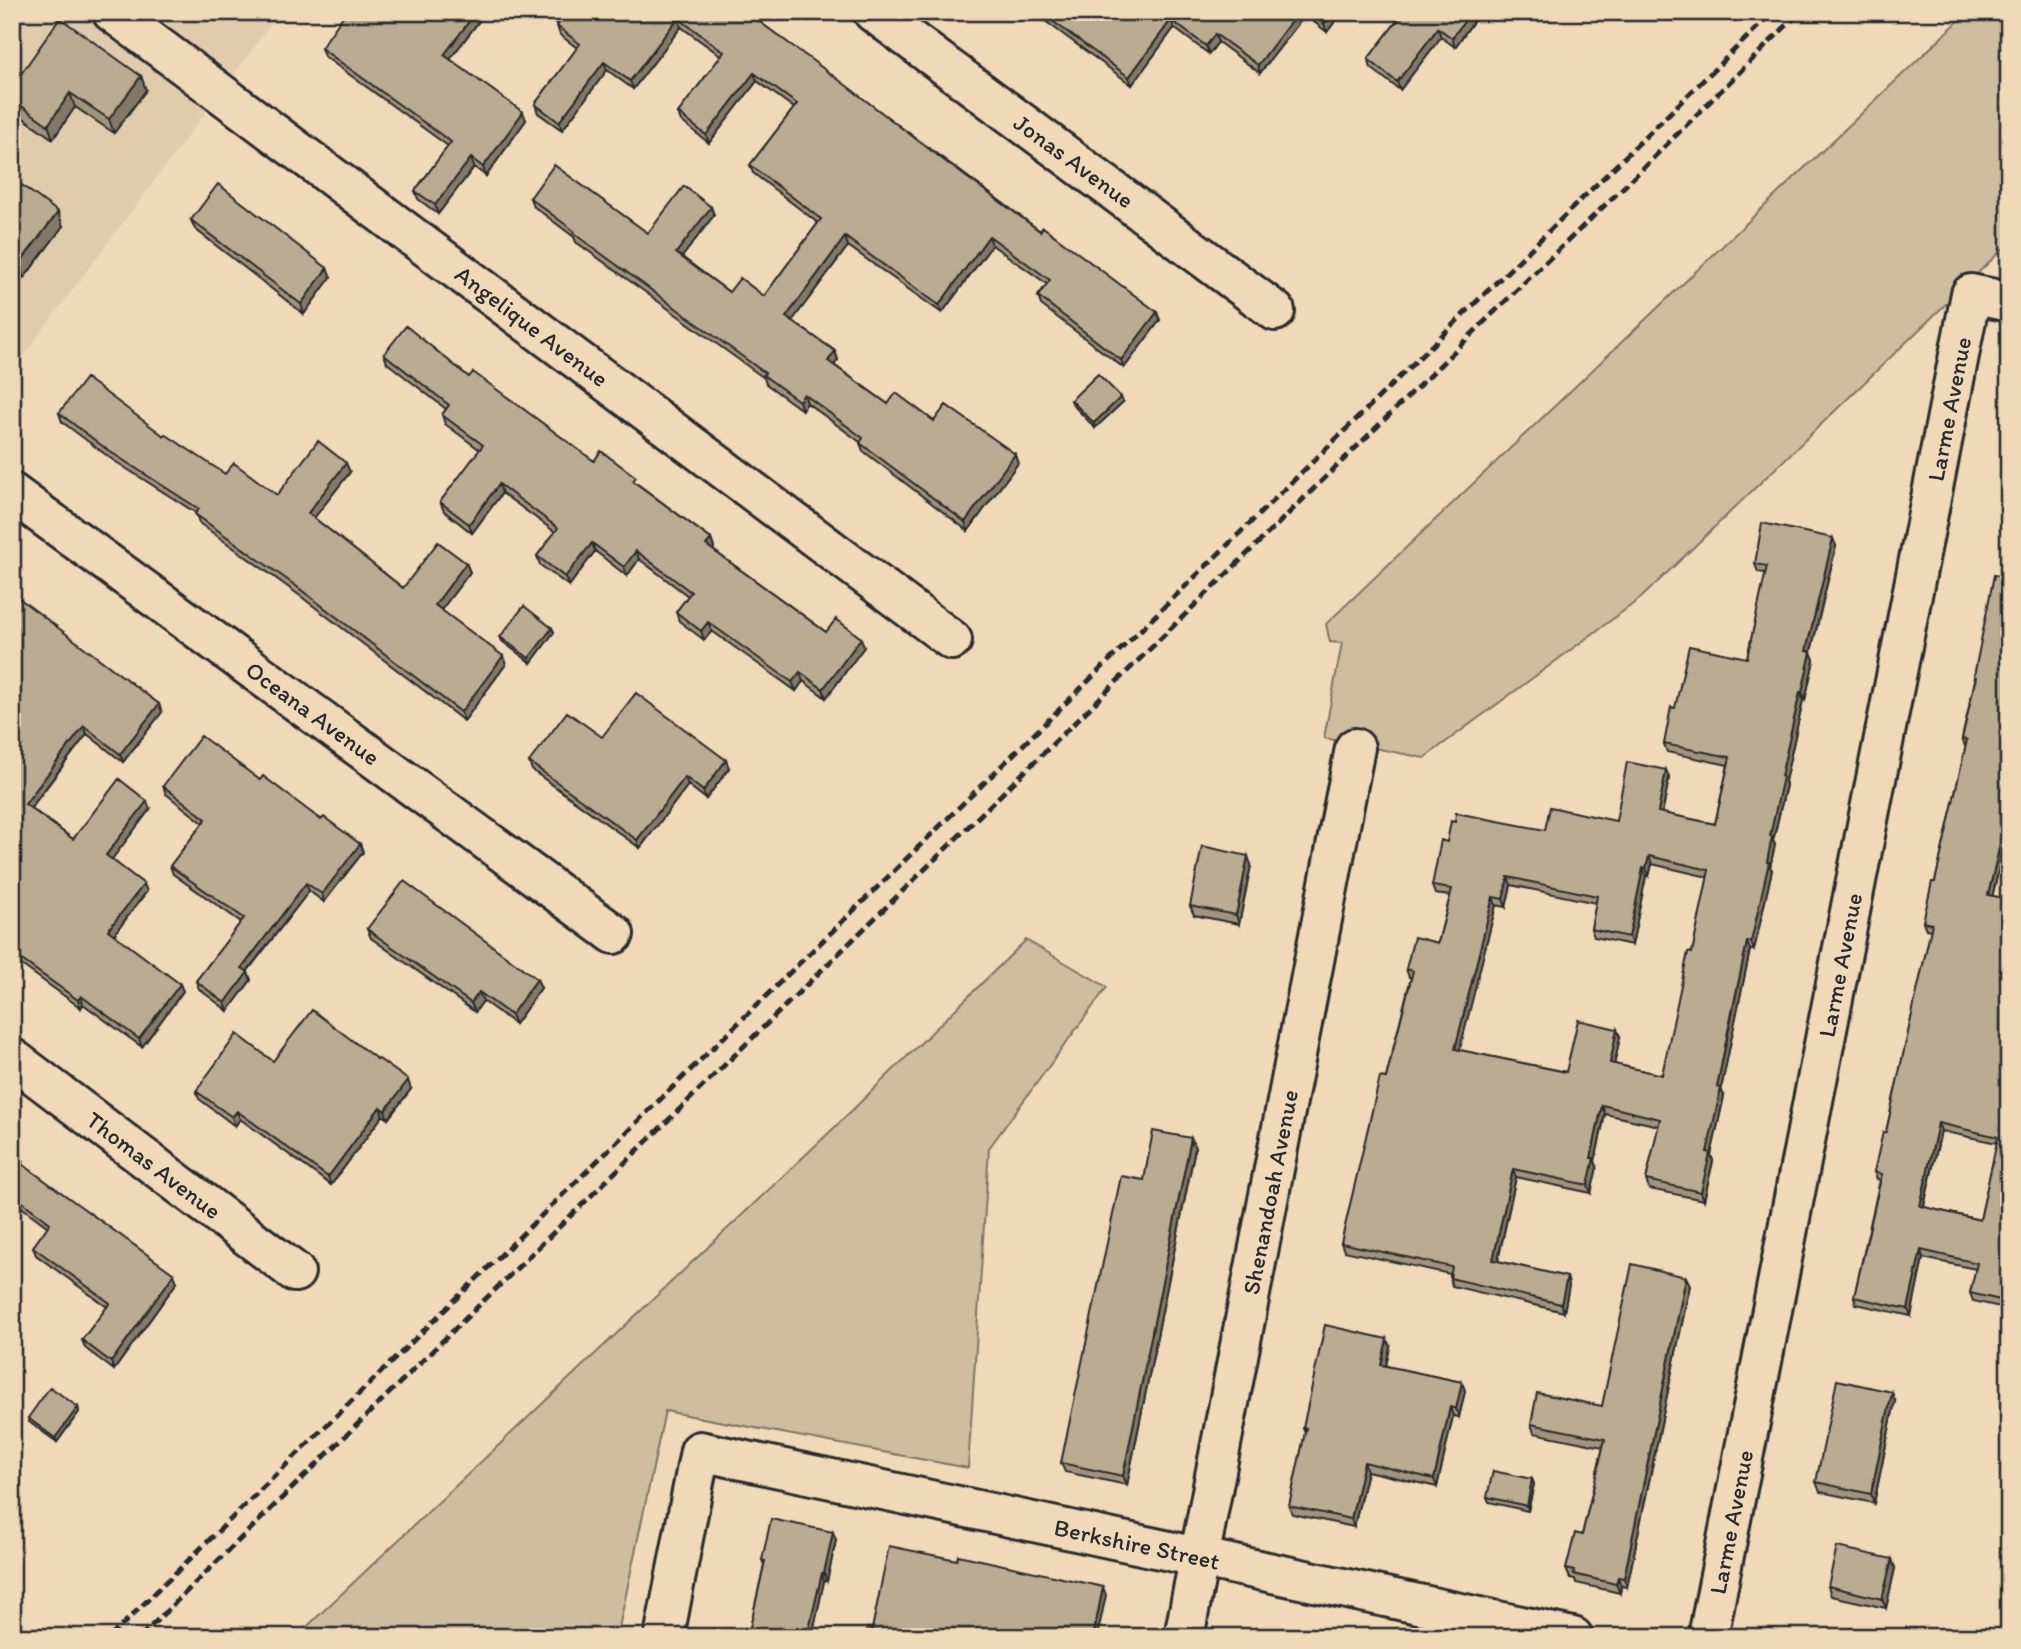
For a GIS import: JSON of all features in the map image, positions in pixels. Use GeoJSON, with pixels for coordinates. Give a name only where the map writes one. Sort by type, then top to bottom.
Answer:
{"type":"FeatureCollection","features":[{"type":"Feature","properties":{"kind":"street","name":"Angelique Avenue"},"geometry":{"type":"LineString","coordinates":[[111,12],[952,640]]}},
{"type":"Feature","properties":{"kind":"street","name":"Jonas Avenue"},"geometry":{"type":"LineString","coordinates":[[873,12],[1275,311]]}},
{"type":"Feature","properties":{"kind":"street","name":"Larme Avenue"},"geometry":{"type":"LineString","coordinates":[[1708,1637],[1971,294],[2009,302]]}},
{"type":"Feature","properties":{"kind":"street","name":"Oceana Avenue"},"geometry":{"type":"LineString","coordinates":[[12,493],[614,934]]}},
{"type":"Feature","properties":{"kind":"street","name":"Shenandoah Avenue"},"geometry":{"type":"LineString","coordinates":[[1184,1637],[1355,748]]}},
{"type":"Feature","properties":{"kind":"street","name":"Thomas Avenue"},"geometry":{"type":"LineString","coordinates":[[12,1058],[295,1272]]}},
{"type":"Feature","properties":{"kind":"street","name":"Berkshire Street"},"geometry":{"type":"LineString","coordinates":[[664,1637],[700,1451],[1573,1637]]}},
{"type":"Feature","properties":{"kind":"shaded area"},"geometry":{"type":"Polygon","coordinates":[[[12,12],[280,12],[12,371],[12,12]]]}},
{"type":"Feature","properties":{"kind":"shaded area"},"geometry":{"type":"Polygon","coordinates":[[[1968,12],[2009,12],[2009,243],[1641,598],[1424,758],[1324,738],[1342,643],[1330,642],[1326,624],[1968,12]]]}},
{"type":"Feature","properties":{"kind":"shaded area"},"geometry":{"type":"Polygon","coordinates":[[[1026,940],[1107,987],[989,1148],[968,1468],[665,1411],[617,1637],[296,1637],[834,1128],[1026,940]]]}},
{"type":"Feature","properties":{"kind":"building"},"geometry":{"type":"Polygon","coordinates":[[[346,12],[476,12],[444,55],[523,112],[483,167],[471,158],[435,205],[415,191],[451,142],[321,48],[346,12]]]}},
{"type":"Feature","properties":{"kind":"building"},"geometry":{"type":"Polygon","coordinates":[[[549,12],[746,12],[1040,231],[1043,227],[1157,312],[1121,360],[1038,296],[1050,280],[989,236],[939,305],[845,237],[786,317],[835,351],[828,361],[888,404],[896,393],[934,421],[946,405],[1015,454],[965,522],[860,443],[863,438],[804,394],[799,401],[530,198],[554,165],[648,233],[684,186],[711,207],[676,253],[729,292],[740,278],[764,296],[821,219],[750,165],[797,104],[754,73],[706,135],[678,113],[724,52],[678,18],[630,81],[604,62],[559,122],[535,104],[580,44],[557,26],[561,21],[549,12]]]}},
{"type":"Feature","properties":{"kind":"building"},"geometry":{"type":"Polygon","coordinates":[[[1040,12],[1298,12],[1258,65],[1215,34],[1206,46],[1171,20],[1129,77],[1040,12]]]}},
{"type":"Feature","properties":{"kind":"building"},"geometry":{"type":"Polygon","coordinates":[[[1308,12],[1333,12],[1324,24],[1308,12]]]}},
{"type":"Feature","properties":{"kind":"building"},"geometry":{"type":"Polygon","coordinates":[[[1404,12],[1471,12],[1452,38],[1438,28],[1397,82],[1368,59],[1404,12]]]}},
{"type":"Feature","properties":{"kind":"building"},"geometry":{"type":"Polygon","coordinates":[[[60,18],[141,76],[109,119],[70,93],[48,125],[12,99],[12,87],[60,18]]]}},
{"type":"Feature","properties":{"kind":"building"},"geometry":{"type":"Polygon","coordinates":[[[12,178],[58,212],[19,264],[12,259],[12,178]]]}},
{"type":"Feature","properties":{"kind":"building"},"geometry":{"type":"Polygon","coordinates":[[[218,184],[327,268],[301,304],[191,220],[218,184]]]}},
{"type":"Feature","properties":{"kind":"building"},"geometry":{"type":"Polygon","coordinates":[[[406,326],[469,377],[473,372],[594,461],[601,451],[636,477],[633,481],[711,539],[706,545],[826,632],[836,619],[861,638],[823,689],[800,672],[792,682],[708,622],[701,631],[676,612],[691,592],[636,551],[624,567],[592,543],[565,577],[537,556],[558,528],[499,484],[469,524],[440,502],[483,445],[442,415],[449,405],[384,354],[406,326]]]}},
{"type":"Feature","properties":{"kind":"building"},"geometry":{"type":"Polygon","coordinates":[[[1098,374],[1121,397],[1094,423],[1071,400],[1098,374]]]}},
{"type":"Feature","properties":{"kind":"building"},"geometry":{"type":"Polygon","coordinates":[[[86,378],[164,436],[165,434],[225,474],[234,463],[277,495],[318,441],[346,463],[308,513],[403,588],[438,542],[466,563],[435,605],[503,656],[461,712],[296,586],[195,514],[199,509],[109,451],[59,413],[86,378]]]}},
{"type":"Feature","properties":{"kind":"building"},"geometry":{"type":"Polygon","coordinates":[[[1762,523],[1833,538],[1806,651],[1811,652],[1781,776],[1783,777],[1770,836],[1769,862],[1751,942],[1747,942],[1729,1026],[1717,1087],[1721,1088],[1701,1192],[1646,1180],[1660,1119],[1602,1105],[1588,1185],[1513,1169],[1493,1260],[1567,1277],[1561,1304],[1450,1278],[1452,1267],[1341,1243],[1380,1077],[1386,1078],[1413,971],[1406,969],[1414,937],[1438,943],[1452,889],[1432,886],[1441,840],[1447,842],[1451,821],[1455,822],[1456,813],[1545,830],[1550,807],[1616,821],[1627,762],[1666,770],[1658,812],[1715,824],[1730,757],[1664,744],[1671,707],[1675,708],[1689,646],[1747,658],[1767,566],[1755,564],[1762,523]],[[1649,856],[1646,868],[1643,868],[1629,937],[1591,929],[1597,896],[1508,877],[1503,899],[1493,897],[1455,1049],[1566,1072],[1578,1020],[1617,1029],[1610,1063],[1662,1075],[1688,952],[1692,953],[1709,870],[1649,856]]]}},
{"type":"Feature","properties":{"kind":"building"},"geometry":{"type":"Polygon","coordinates":[[[1994,575],[2009,578],[2009,815],[1988,895],[2009,899],[2009,1302],[1970,1293],[1977,1263],[1921,1250],[1908,1309],[1854,1297],[1882,1174],[1874,1172],[1883,1132],[1886,1132],[1932,924],[1923,922],[1932,882],[1935,882],[1967,740],[1962,739],[1976,677],[1974,676],[1994,575]],[[1938,1123],[1920,1206],[1980,1220],[1998,1137],[1938,1123]]]}},
{"type":"Feature","properties":{"kind":"building"},"geometry":{"type":"Polygon","coordinates":[[[12,593],[159,704],[120,754],[84,726],[25,804],[73,839],[119,779],[147,801],[106,855],[144,884],[108,930],[180,984],[139,1039],[81,996],[78,1000],[12,953],[12,593]]]}},
{"type":"Feature","properties":{"kind":"building"},"geometry":{"type":"Polygon","coordinates":[[[524,606],[552,628],[529,658],[500,637],[524,606]]]}},
{"type":"Feature","properties":{"kind":"building"},"geometry":{"type":"Polygon","coordinates":[[[636,693],[726,760],[703,791],[685,777],[637,840],[529,762],[567,712],[602,737],[636,693]]]}},
{"type":"Feature","properties":{"kind":"building"},"geometry":{"type":"Polygon","coordinates":[[[201,736],[260,780],[263,776],[321,820],[324,817],[360,844],[322,894],[306,883],[242,968],[248,972],[225,1003],[196,981],[244,918],[170,866],[206,819],[163,786],[201,736]]]}},
{"type":"Feature","properties":{"kind":"building"},"geometry":{"type":"Polygon","coordinates":[[[1202,846],[1248,856],[1236,915],[1190,906],[1202,846]]]}},
{"type":"Feature","properties":{"kind":"building"},"geometry":{"type":"Polygon","coordinates":[[[404,881],[537,979],[511,1015],[479,992],[471,1003],[367,929],[404,881]]]}},
{"type":"Feature","properties":{"kind":"building"},"geometry":{"type":"Polygon","coordinates":[[[312,1010],[408,1080],[385,1111],[380,1107],[328,1177],[237,1111],[232,1117],[196,1091],[237,1034],[273,1061],[312,1010]]]}},
{"type":"Feature","properties":{"kind":"building"},"geometry":{"type":"Polygon","coordinates":[[[1153,1131],[1191,1138],[1123,1476],[1061,1463],[1121,1176],[1144,1180],[1153,1131]]]}},
{"type":"Feature","properties":{"kind":"building"},"geometry":{"type":"Polygon","coordinates":[[[12,1153],[24,1161],[22,1164],[174,1274],[111,1362],[82,1340],[110,1303],[33,1247],[50,1223],[12,1194],[12,1153]]]}},
{"type":"Feature","properties":{"kind":"building"},"geometry":{"type":"Polygon","coordinates":[[[1632,1264],[1686,1277],[1624,1578],[1618,1577],[1616,1584],[1573,1574],[1574,1571],[1566,1569],[1575,1533],[1582,1535],[1605,1439],[1531,1424],[1537,1393],[1602,1406],[1632,1264]]]}},
{"type":"Feature","properties":{"kind":"building"},"geometry":{"type":"Polygon","coordinates":[[[1325,1325],[1387,1339],[1381,1365],[1462,1382],[1456,1409],[1450,1407],[1434,1479],[1364,1462],[1351,1519],[1289,1506],[1325,1325]]]}},
{"type":"Feature","properties":{"kind":"building"},"geometry":{"type":"Polygon","coordinates":[[[1837,1380],[1892,1392],[1871,1494],[1816,1482],[1837,1380]]]}},
{"type":"Feature","properties":{"kind":"building"},"geometry":{"type":"Polygon","coordinates":[[[50,1387],[78,1407],[55,1438],[28,1418],[50,1387]]]}},
{"type":"Feature","properties":{"kind":"building"},"geometry":{"type":"Polygon","coordinates":[[[1493,1471],[1532,1479],[1527,1506],[1487,1497],[1493,1471]]]}},
{"type":"Feature","properties":{"kind":"building"},"geometry":{"type":"Polygon","coordinates":[[[771,1519],[833,1532],[807,1637],[748,1637],[765,1561],[762,1560],[771,1519]]]}},
{"type":"Feature","properties":{"kind":"building"},"geometry":{"type":"Polygon","coordinates":[[[889,1546],[957,1560],[958,1555],[1103,1587],[1093,1637],[865,1637],[867,1628],[872,1629],[889,1546]]]}},
{"type":"Feature","properties":{"kind":"building"},"geometry":{"type":"Polygon","coordinates":[[[1837,1547],[1892,1559],[1882,1599],[1828,1586],[1837,1547]]]}},
{"type":"Feature","properties":{"kind":"building"},"geometry":{"type":"Polygon","coordinates":[[[1278,1633],[1294,1637],[1277,1637],[1278,1633]]]}},
{"type":"Feature","properties":{"kind":"railway"},"geometry":{"type":"LineString","coordinates":[[110,1637],[1773,12]]}},
{"type":"Feature","properties":{"kind":"railway"},"geometry":{"type":"LineString","coordinates":[[140,1637],[1800,12]]}}]}
